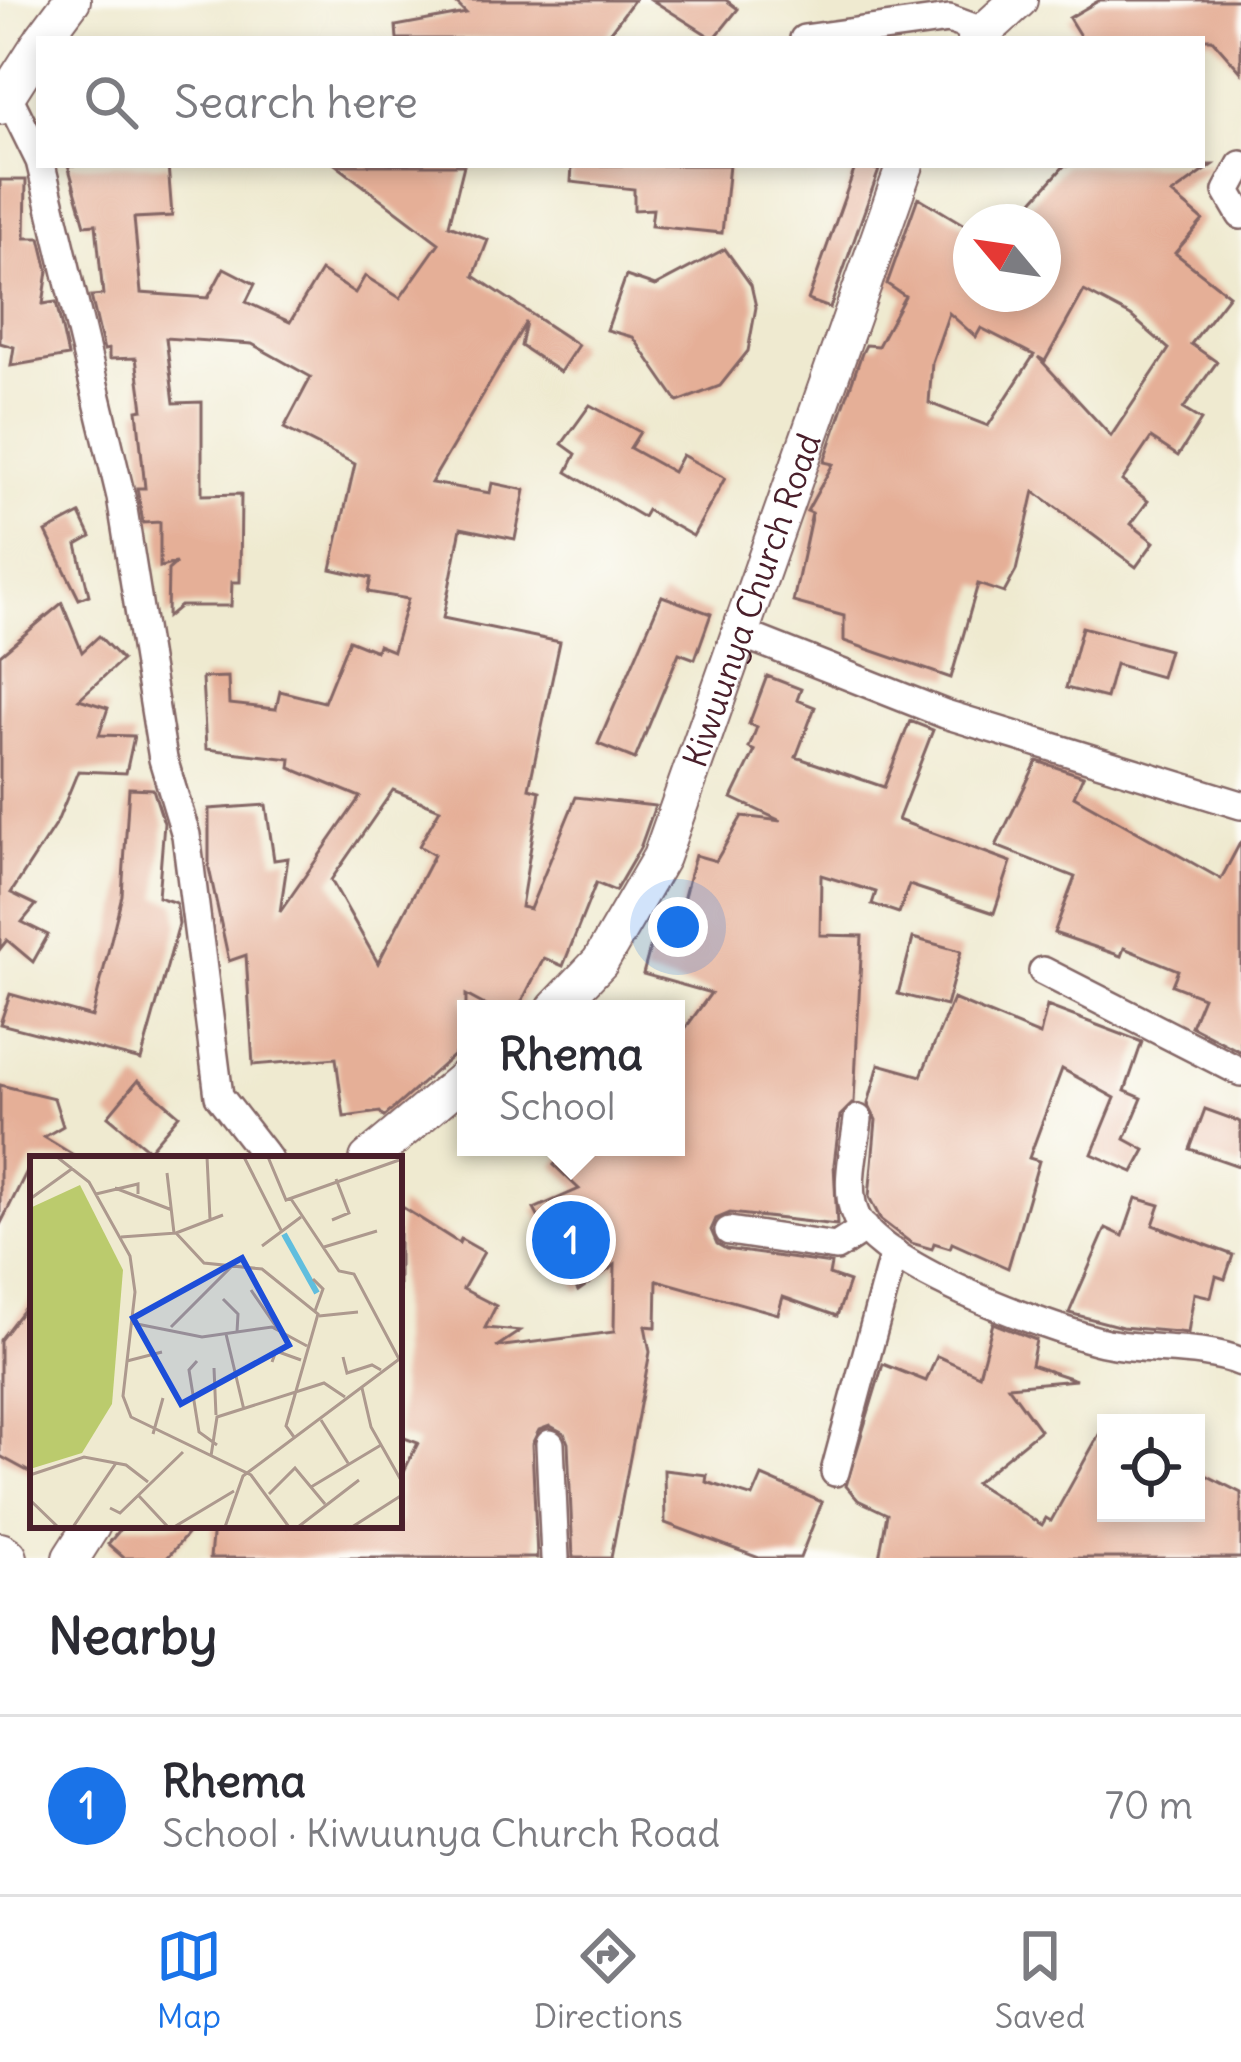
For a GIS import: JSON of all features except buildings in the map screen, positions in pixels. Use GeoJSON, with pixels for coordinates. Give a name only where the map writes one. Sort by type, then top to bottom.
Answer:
{"type":"FeatureCollection","features":[{"type":"Feature","properties":{"kind":"street"},"geometry":{"type":"LineString","coordinates":[[45,36],[72,0]]}},
{"type":"Feature","properties":{"kind":"street"},"geometry":{"type":"LineString","coordinates":[[826,36],[949,19],[979,35],[1019,0]]}},
{"type":"Feature","properties":{"kind":"street"},"geometry":{"type":"LineString","coordinates":[[36,50],[3,100],[36,155]]}},
{"type":"Feature","properties":{"kind":"street"},"geometry":{"type":"LineString","coordinates":[[1241,165],[1228,191],[1241,215]]}},
{"type":"Feature","properties":{"kind":"street"},"geometry":{"type":"LineString","coordinates":[[41,168],[121,497],[163,759],[186,836],[220,1096],[266,1156]]}},
{"type":"Feature","properties":{"kind":"street","name":"Kiwuunya Church Road"},"geometry":{"type":"LineString","coordinates":[[563,1000],[614,943],[661,857],[904,168]]}},
{"type":"Feature","properties":{"kind":"street"},"geometry":{"type":"LineString","coordinates":[[740,633],[945,714],[1241,805]]}},
{"type":"Feature","properties":{"kind":"street"},"geometry":{"type":"LineString","coordinates":[[1043,971],[1241,1072]]}},
{"type":"Feature","properties":{"kind":"street"},"geometry":{"type":"LineString","coordinates":[[372,1156],[457,1085]]}},
{"type":"Feature","properties":{"kind":"street"},"geometry":{"type":"LineString","coordinates":[[858,1119],[852,1205],[865,1228],[911,1266],[1035,1322],[1106,1342],[1241,1362]]}},
{"type":"Feature","properties":{"kind":"street"},"geometry":{"type":"LineString","coordinates":[[729,1232],[836,1247],[865,1228]]}},
{"type":"Feature","properties":{"kind":"street"},"geometry":{"type":"LineString","coordinates":[[835,1472],[894,1253]]}},
{"type":"Feature","properties":{"kind":"street"},"geometry":{"type":"LineString","coordinates":[[550,1444],[555,1558]]}},
{"type":"Feature","properties":{"kind":"street"},"geometry":{"type":"LineString","coordinates":[[71,1558],[90,1528]]}},
{"type":"Feature","properties":{"kind":"place","name":"Rhema"},"geometry":{"type":"Point","coordinates":[571,1240]}}]}
